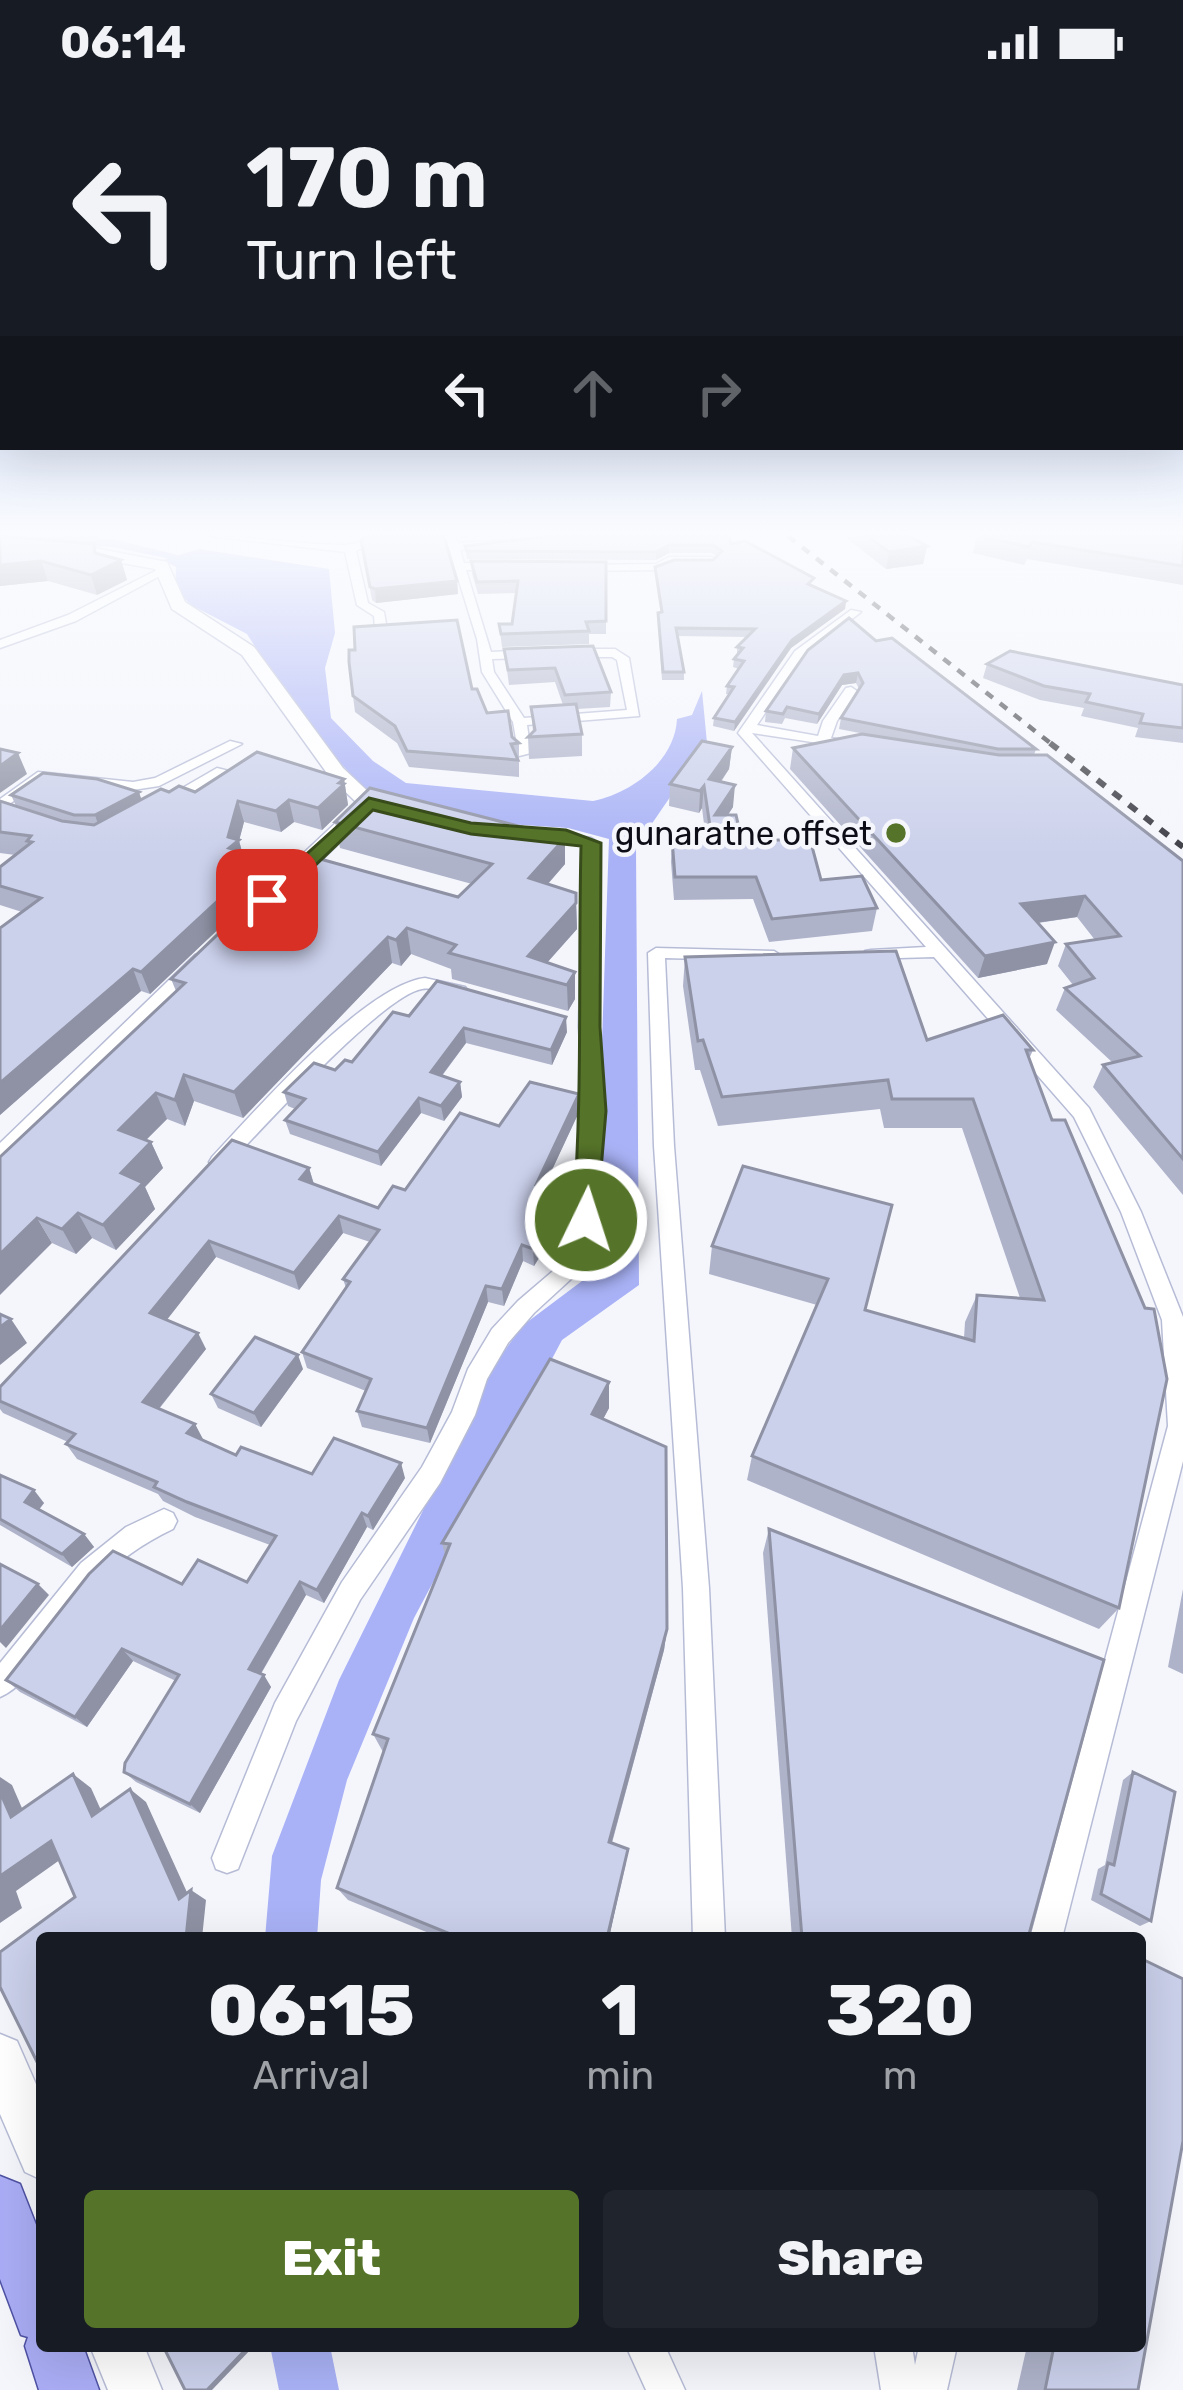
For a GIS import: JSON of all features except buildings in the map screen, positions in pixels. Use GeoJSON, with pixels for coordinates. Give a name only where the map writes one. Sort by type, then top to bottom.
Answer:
{"type":"FeatureCollection","features":[{"type":"Feature","properties":{"kind":"main road"},"geometry":{"type":"LineString","coordinates":[[0,2204],[36,2298]]}},
{"type":"Feature","properties":{"kind":"main road"},"geometry":{"type":"LineString","coordinates":[[55,2352],[69,2390]]}},
{"type":"Feature","properties":{"kind":"street"},"geometry":{"type":"LineString","coordinates":[[237,644],[248,651],[336,772],[378,807],[267,900]]}},
{"type":"Feature","properties":{"kind":"street"},"geometry":{"type":"LineString","coordinates":[[483,644],[496,689],[520,722],[524,753]]}},
{"type":"Feature","properties":{"kind":"street"},"geometry":{"type":"LineString","coordinates":[[813,644],[799,654],[745,733],[1082,1113],[1131,1212],[1173,1320],[1180,1426],[1048,1932]]}},
{"type":"Feature","properties":{"kind":"street"},"geometry":{"type":"LineString","coordinates":[[483,656],[595,652],[623,658],[634,713],[520,722]]}},
{"type":"Feature","properties":{"kind":"street"},"geometry":{"type":"LineString","coordinates":[[823,741],[830,721],[851,691]]}},
{"type":"Feature","properties":{"kind":"street"},"geometry":{"type":"LineString","coordinates":[[748,727],[882,750]]}},
{"type":"Feature","properties":{"kind":"street"},"geometry":{"type":"LineString","coordinates":[[20,817],[0,808],[44,776],[133,786],[159,782],[236,744]]}},
{"type":"Feature","properties":{"kind":"street"},"geometry":{"type":"LineString","coordinates":[[152,810],[222,771]]}},
{"type":"Feature","properties":{"kind":"street"},"geometry":{"type":"LineString","coordinates":[[227,1858],[285,1713],[351,1592],[430,1475],[463,1415],[476,1376],[500,1336],[526,1307],[584,1257],[594,1111],[578,1024],[591,843],[566,836],[492,830]]}},
{"type":"Feature","properties":{"kind":"street"},"geometry":{"type":"LineString","coordinates":[[0,1160],[220,945]]}},
{"type":"Feature","properties":{"kind":"street"},"geometry":{"type":"LineString","coordinates":[[844,956],[936,952]]}},
{"type":"Feature","properties":{"kind":"street"},"geometry":{"type":"LineString","coordinates":[[709,1932],[696,1588],[664,1146],[656,953],[798,956]]}},
{"type":"Feature","properties":{"kind":"street"},"geometry":{"type":"LineString","coordinates":[[210,1171],[378,1007],[412,985],[430,983],[484,998]]}},
{"type":"Feature","properties":{"kind":"street"},"geometry":{"type":"LineString","coordinates":[[0,1684],[28,1656],[53,1615],[93,1568],[130,1534],[164,1521]]}},
{"type":"Feature","properties":{"kind":"street"},"geometry":{"type":"LineString","coordinates":[[0,2058],[36,2141]]}},
{"type":"Feature","properties":{"kind":"street"},"geometry":{"type":"LineString","coordinates":[[119,2352],[135,2390]]}},
{"type":"Feature","properties":{"kind":"street"},"geometry":{"type":"LineString","coordinates":[[648,2352],[667,2390]]}},
{"type":"Feature","properties":{"kind":"street"},"geometry":{"type":"LineString","coordinates":[[894,2352],[900,2390]]}},
{"type":"Feature","properties":{"kind":"street"},"geometry":{"type":"LineString","coordinates":[[928,2390],[937,2352]]}},
{"type":"Feature","properties":{"kind":"water"},"geometry":{"type":"Polygon","coordinates":[[[253,644],[332,644],[325,668],[331,718],[373,761],[406,783],[593,801],[608,797],[636,783],[660,761],[677,719],[692,715],[702,691],[707,743],[636,847],[639,1285],[562,1340],[414,1618],[347,1780],[321,1880],[317,1932],[266,1932],[272,1856],[339,1680],[496,1363],[522,1326],[594,1272],[609,839],[568,828],[492,823],[373,798],[303,723],[253,644]]]}},
{"type":"Feature","properties":{"kind":"water"},"geometry":{"type":"Polygon","coordinates":[[[271,2352],[331,2352],[339,2390],[279,2390],[271,2352]]]}},
{"type":"Feature","properties":{"kind":"railway"},"geometry":{"type":"LineString","coordinates":[[924,644],[1054,746]]}},
{"type":"Feature","properties":{"kind":"railway"},"geometry":{"type":"LineString","coordinates":[[1050,743],[1183,847]]}},
{"type":"Feature","properties":{"kind":"place","name":"gunaratne offset"},"geometry":{"type":"Point","coordinates":[896,833]}},
{"type":"Feature","properties":{"kind":"route"},"geometry":{"type":"LineString","coordinates":[[267,900],[369,803],[471,829],[566,836],[591,843],[589,1027],[594,1111],[586,1220]]}}]}
